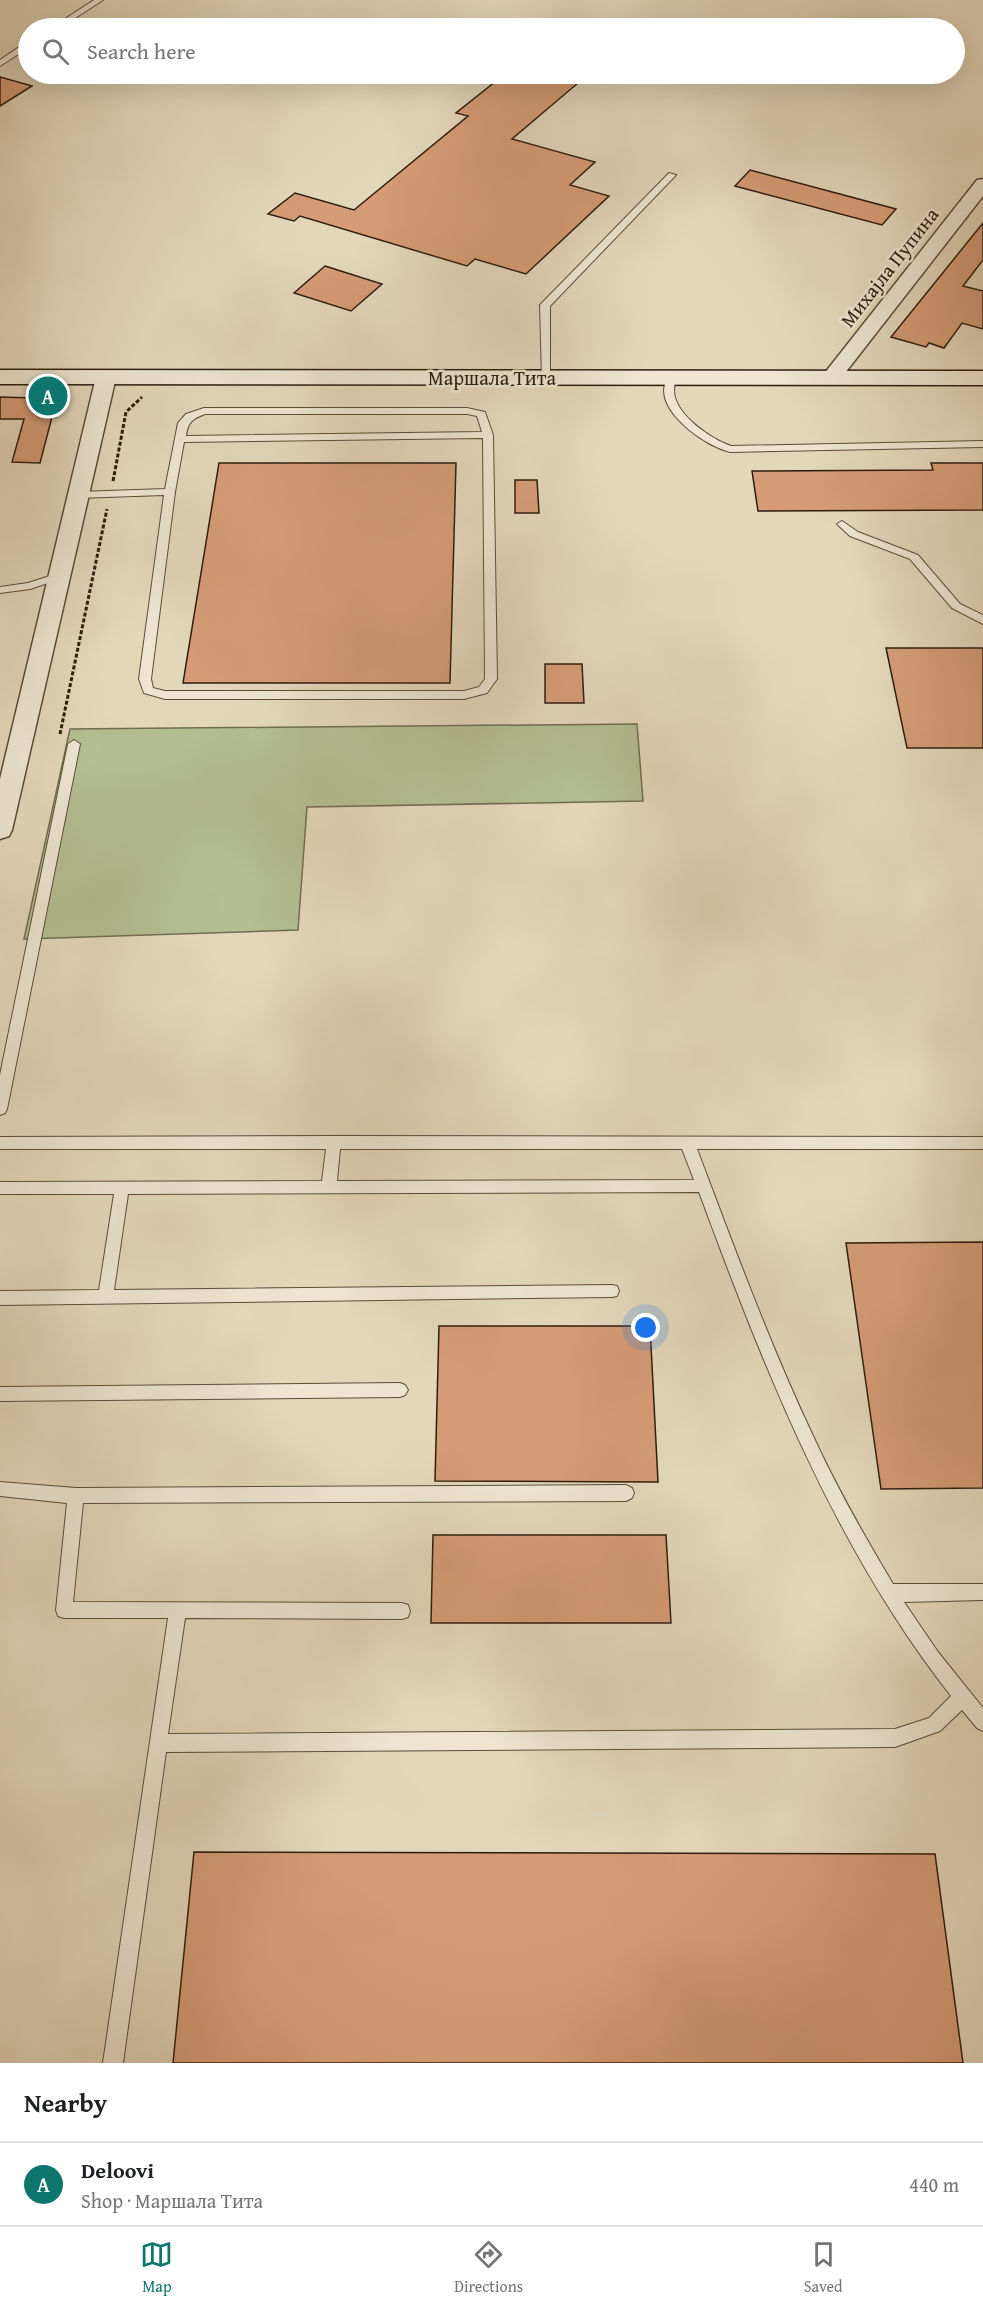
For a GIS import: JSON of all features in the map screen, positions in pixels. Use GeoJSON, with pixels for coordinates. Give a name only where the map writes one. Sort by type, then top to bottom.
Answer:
{"type":"FeatureCollection","features":[{"type":"Feature","properties":{"kind":"main road","name":"Маршала Тита"},"geometry":{"type":"LineString","coordinates":[[0,377],[983,378]]}},
{"type":"Feature","properties":{"kind":"street","name":"Михајла Пупина"},"geometry":{"type":"LineString","coordinates":[[831,378],[983,184]]}},
{"type":"Feature","properties":{"kind":"street"},"geometry":{"type":"LineString","coordinates":[[0,830],[106,377]]}},
{"type":"Feature","properties":{"kind":"lane"},"geometry":{"type":"LineString","coordinates":[[71,18],[99,0]]}},
{"type":"Feature","properties":{"kind":"lane"},"geometry":{"type":"LineString","coordinates":[[0,64],[18,52]]}},
{"type":"Feature","properties":{"kind":"lane"},"geometry":{"type":"LineString","coordinates":[[545,377],[545,305],[672,175]]}},
{"type":"Feature","properties":{"kind":"lane"},"geometry":{"type":"LineString","coordinates":[[671,377],[669,393],[677,409],[702,436],[714,445],[730,449],[983,444]]}},
{"type":"Feature","properties":{"kind":"lane"},"geometry":{"type":"LineString","coordinates":[[204,411],[467,411],[482,414],[488,435],[491,678],[483,690],[464,694],[165,694],[148,690],[145,679],[170,492],[183,423],[190,416],[204,411]]}},
{"type":"Feature","properties":{"kind":"lane"},"geometry":{"type":"LineString","coordinates":[[179,439],[488,435]]}},
{"type":"Feature","properties":{"kind":"lane"},"geometry":{"type":"LineString","coordinates":[[78,495],[170,492]]}},
{"type":"Feature","properties":{"kind":"lane"},"geometry":{"type":"LineString","coordinates":[[842,524],[854,534],[914,557],[956,606],[983,620]]}},
{"type":"Feature","properties":{"kind":"lane"},"geometry":{"type":"LineString","coordinates":[[0,590],[30,586],[59,576]]}},
{"type":"Feature","properties":{"kind":"lane"},"geometry":{"type":"LineString","coordinates":[[0,1109],[74,744]]}},
{"type":"Feature","properties":{"kind":"lane"},"geometry":{"type":"LineString","coordinates":[[687,1142],[758,1330],[848,1524],[933,1662],[983,1722]]}},
{"type":"Feature","properties":{"kind":"lane"},"geometry":{"type":"LineString","coordinates":[[0,1143],[983,1143]]}},
{"type":"Feature","properties":{"kind":"lane"},"geometry":{"type":"LineString","coordinates":[[329,1187],[334,1143]]}},
{"type":"Feature","properties":{"kind":"lane"},"geometry":{"type":"LineString","coordinates":[[0,1188],[704,1186]]}},
{"type":"Feature","properties":{"kind":"lane"},"geometry":{"type":"LineString","coordinates":[[106,1297],[122,1188]]}},
{"type":"Feature","properties":{"kind":"lane"},"geometry":{"type":"LineString","coordinates":[[0,1298],[612,1291]]}},
{"type":"Feature","properties":{"kind":"lane"},"geometry":{"type":"LineString","coordinates":[[0,1394],[400,1390]]}},
{"type":"Feature","properties":{"kind":"lane"},"geometry":{"type":"LineString","coordinates":[[0,1489],[76,1496],[627,1493]]}},
{"type":"Feature","properties":{"kind":"lane"},"geometry":{"type":"LineString","coordinates":[[76,1496],[64,1610],[402,1611]]}},
{"type":"Feature","properties":{"kind":"lane"},"geometry":{"type":"LineString","coordinates":[[891,1594],[983,1592]]}},
{"type":"Feature","properties":{"kind":"lane"},"geometry":{"type":"LineString","coordinates":[[113,2063],[177,1612]]}},
{"type":"Feature","properties":{"kind":"lane"},"geometry":{"type":"LineString","coordinates":[[157,1743],[895,1738],[934,1725],[962,1698]]}},
{"type":"Feature","properties":{"kind":"path"},"geometry":{"type":"LineString","coordinates":[[59,740],[126,412],[148,394]]}},
{"type":"Feature","properties":{"kind":"green space"},"geometry":{"type":"Polygon","coordinates":[[[637,724],[643,801],[307,807],[298,930],[24,939],[70,729],[637,724]]]}},
{"type":"Feature","properties":{"kind":"building"},"geometry":{"type":"Polygon","coordinates":[[[0,77],[18,82],[18,84],[32,86],[0,106],[0,77]]]}},
{"type":"Feature","properties":{"kind":"building"},"geometry":{"type":"Polygon","coordinates":[[[492,84],[577,84],[512,139],[595,162],[570,185],[609,196],[526,274],[475,259],[467,266],[300,216],[294,221],[268,214],[295,193],[354,210],[468,116],[456,113],[492,84]]]}},
{"type":"Feature","properties":{"kind":"building"},"geometry":{"type":"Polygon","coordinates":[[[750,170],[896,209],[882,225],[735,186],[750,170]]]}},
{"type":"Feature","properties":{"kind":"building"},"geometry":{"type":"Polygon","coordinates":[[[983,223],[983,260],[963,286],[983,291],[983,329],[962,323],[944,348],[929,343],[926,347],[891,337],[983,223]]]}},
{"type":"Feature","properties":{"kind":"building"},"geometry":{"type":"Polygon","coordinates":[[[325,266],[382,284],[351,311],[294,293],[325,266]]]}},
{"type":"Feature","properties":{"kind":"building"},"geometry":{"type":"Polygon","coordinates":[[[35,393],[63,393],[56,417],[52,417],[40,463],[12,462],[24,419],[0,419],[0,397],[33,398],[35,393]]]}},
{"type":"Feature","properties":{"kind":"building"},"geometry":{"type":"Polygon","coordinates":[[[219,463],[456,463],[450,683],[183,683],[219,463]]]}},
{"type":"Feature","properties":{"kind":"building"},"geometry":{"type":"Polygon","coordinates":[[[931,463],[983,463],[983,510],[758,511],[752,471],[933,470],[931,463]]]}},
{"type":"Feature","properties":{"kind":"building"},"geometry":{"type":"Polygon","coordinates":[[[515,480],[537,480],[539,513],[515,513],[515,480]]]}},
{"type":"Feature","properties":{"kind":"building"},"geometry":{"type":"Polygon","coordinates":[[[886,648],[983,648],[983,748],[907,748],[886,648]]]}},
{"type":"Feature","properties":{"kind":"building"},"geometry":{"type":"Polygon","coordinates":[[[545,664],[582,664],[584,703],[545,703],[545,664]]]}},
{"type":"Feature","properties":{"kind":"building"},"geometry":{"type":"Polygon","coordinates":[[[983,1242],[983,1488],[881,1489],[846,1243],[983,1242]]]}},
{"type":"Feature","properties":{"kind":"building"},"geometry":{"type":"Polygon","coordinates":[[[439,1326],[650,1326],[658,1482],[435,1481],[439,1326]]]}},
{"type":"Feature","properties":{"kind":"building"},"geometry":{"type":"Polygon","coordinates":[[[433,1535],[666,1535],[671,1623],[431,1623],[433,1535]]]}},
{"type":"Feature","properties":{"kind":"building"},"geometry":{"type":"Polygon","coordinates":[[[194,1852],[935,1854],[963,2063],[173,2063],[194,1852]]]}},
{"type":"Feature","properties":{"kind":"place","name":"Deloovi"},"geometry":{"type":"Point","coordinates":[48,396]}}]}
